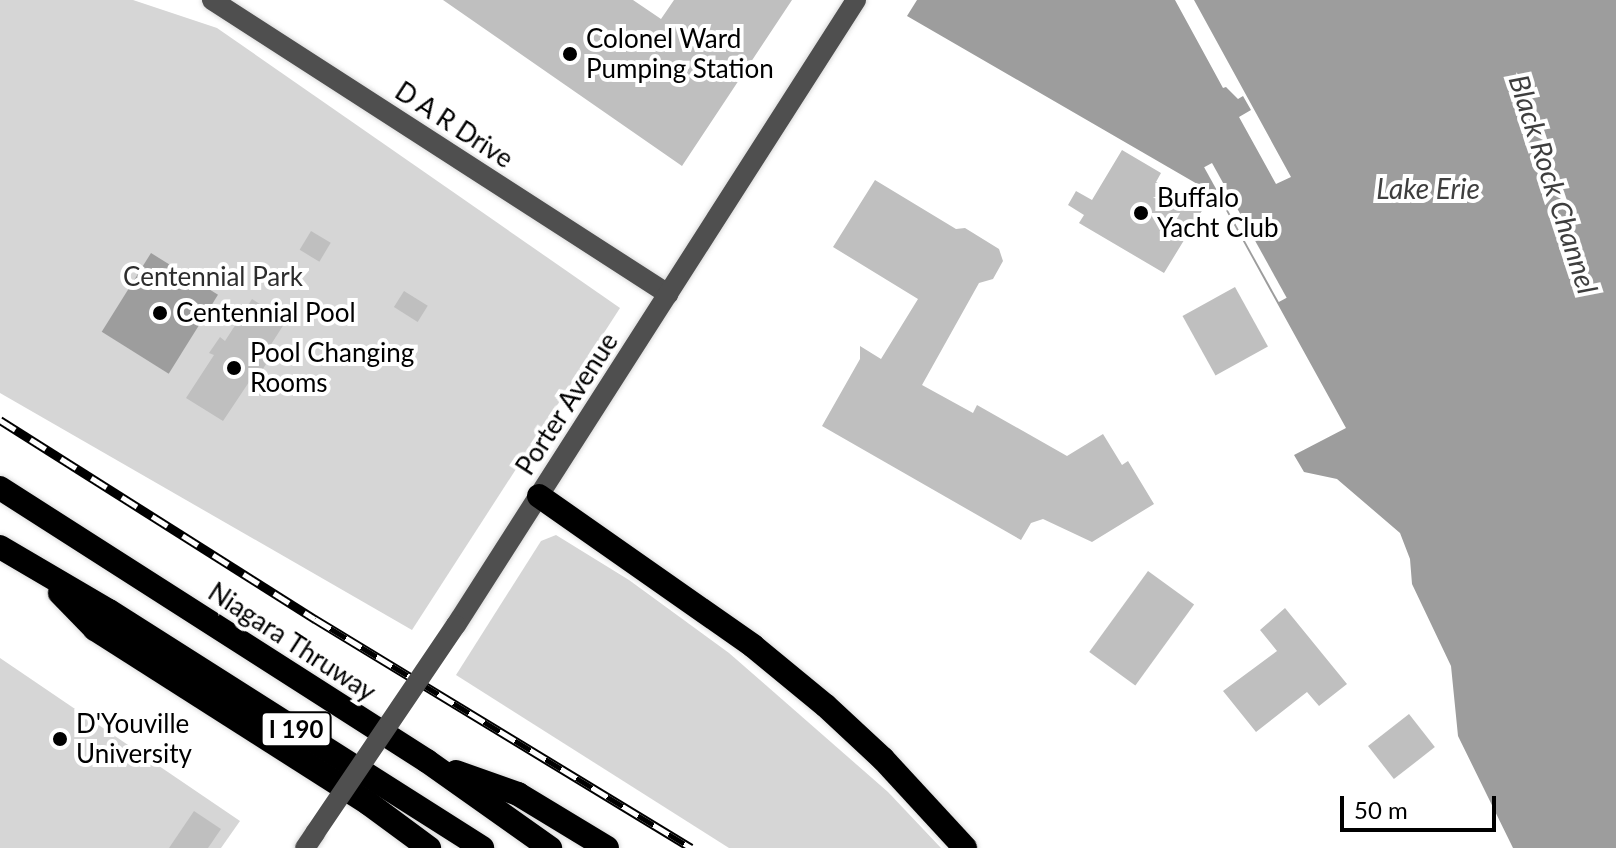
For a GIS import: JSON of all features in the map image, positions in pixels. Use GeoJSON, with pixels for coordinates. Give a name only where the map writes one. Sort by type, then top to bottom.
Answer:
{"type":"FeatureCollection","features":[{"type":"Feature","properties":{"kind":"highway","name":"Niagara Thruway"},"geometry":{"type":"LineString","coordinates":[[0,488],[427,761],[550,848]]}},
{"type":"Feature","properties":{"kind":"highway"},"geometry":{"type":"LineString","coordinates":[[539,496],[753,646],[826,706],[883,759],[965,848]]}},
{"type":"Feature","properties":{"kind":"highway","name":"I 190"},"geometry":{"type":"LineString","coordinates":[[0,547],[109,611],[482,848]]}},
{"type":"Feature","properties":{"kind":"highway"},"geometry":{"type":"LineString","coordinates":[[41,573],[95,629],[368,803],[429,848]]}},
{"type":"Feature","properties":{"kind":"highway"},"geometry":{"type":"LineString","coordinates":[[427,761],[518,794],[607,848]]}},
{"type":"Feature","properties":{"kind":"street","name":"Porter Avenue"},"geometry":{"type":"LineString","coordinates":[[311,843],[456,625],[856,0]]}},
{"type":"Feature","properties":{"kind":"street","name":"D A R Drive"},"geometry":{"type":"LineString","coordinates":[[225,3],[668,294]]}},
{"type":"Feature","properties":{"kind":"green space","name":"Centennial Park"},"geometry":{"type":"Polygon","coordinates":[[[0,0],[133,0],[217,28],[620,308],[412,630],[0,393],[0,0]]]}},
{"type":"Feature","properties":{"kind":"green space"},"geometry":{"type":"Polygon","coordinates":[[[556,535],[629,580],[729,653],[888,792],[941,848],[729,848],[456,675],[541,541],[556,535]]]}},
{"type":"Feature","properties":{"kind":"green space","name":"D'Youville University"},"geometry":{"type":"Polygon","coordinates":[[[0,658],[240,821],[221,848],[0,848],[0,658]]]}},
{"type":"Feature","properties":{"kind":"water","name":"Lake Erie"},"geometry":{"type":"Polygon","coordinates":[[[917,0],[1616,0],[1616,848],[1513,848],[1458,736],[1451,666],[1412,584],[1410,559],[1400,533],[1337,479],[1304,472],[1294,455],[1346,428],[1218,196],[907,16],[917,0]]]}},
{"type":"Feature","properties":{"kind":"water","name":"Centennial Pool"},"geometry":{"type":"Polygon","coordinates":[[[151,253],[218,295],[169,374],[102,332],[151,253]]]}},
{"type":"Feature","properties":{"kind":"pier"},"geometry":{"type":"Polygon","coordinates":[[[1175,0],[1194,0],[1291,177],[1276,184],[1239,117],[1251,110],[1243,96],[1238,99],[1226,87],[1223,88],[1175,0]]]}},
{"type":"Feature","properties":{"kind":"pier"},"geometry":{"type":"Polygon","coordinates":[[[1212,163],[1287,298],[1279,302],[1204,167],[1212,163]]]}},
{"type":"Feature","properties":{"kind":"building"},"geometry":{"type":"Polygon","coordinates":[[[443,0],[633,0],[661,19],[674,0],[792,0],[682,166],[443,0]]]}},
{"type":"Feature","properties":{"kind":"building","name":"Buffalo Yacht Club"},"geometry":{"type":"Polygon","coordinates":[[[1122,150],[1161,173],[1156,182],[1203,209],[1164,273],[1079,223],[1084,215],[1068,205],[1076,191],[1092,200],[1122,150]]]}},
{"type":"Feature","properties":{"kind":"building"},"geometry":{"type":"Polygon","coordinates":[[[875,180],[956,229],[965,228],[999,249],[1003,261],[993,279],[979,283],[922,385],[973,413],[977,405],[1067,456],[1103,434],[1122,465],[1128,461],[1154,504],[1092,542],[1043,519],[1031,523],[1021,540],[822,426],[860,359],[860,346],[881,359],[918,299],[833,247],[875,180]]]}},
{"type":"Feature","properties":{"kind":"building"},"geometry":{"type":"Polygon","coordinates":[[[311,231],[331,243],[319,262],[300,250],[311,231]]]}},
{"type":"Feature","properties":{"kind":"building"},"geometry":{"type":"Polygon","coordinates":[[[1235,287],[1268,346],[1215,376],[1183,316],[1235,287]]]}},
{"type":"Feature","properties":{"kind":"building"},"geometry":{"type":"Polygon","coordinates":[[[404,291],[428,306],[418,322],[394,307],[404,291]]]}},
{"type":"Feature","properties":{"kind":"building","name":"Pool Changing Rooms"},"geometry":{"type":"Polygon","coordinates":[[[252,299],[286,321],[263,357],[268,361],[253,384],[249,382],[223,421],[186,398],[214,355],[209,353],[220,337],[225,341],[252,299]]]}},
{"type":"Feature","properties":{"kind":"building"},"geometry":{"type":"Polygon","coordinates":[[[1148,571],[1194,605],[1135,685],[1089,652],[1148,571]]]}},
{"type":"Feature","properties":{"kind":"building"},"geometry":{"type":"Polygon","coordinates":[[[1285,608],[1347,684],[1319,706],[1307,692],[1256,732],[1223,691],[1277,651],[1260,630],[1285,608]]]}},
{"type":"Feature","properties":{"kind":"building"},"geometry":{"type":"Polygon","coordinates":[[[1409,714],[1435,747],[1394,779],[1368,746],[1409,714]]]}},
{"type":"Feature","properties":{"kind":"building"},"geometry":{"type":"Polygon","coordinates":[[[194,811],[221,829],[208,848],[169,848],[194,811]]]}},
{"type":"Feature","properties":{"kind":"railway"},"geometry":{"type":"LineString","coordinates":[[0,420],[315,619],[691,848]]}},
{"type":"Feature","properties":{"kind":"place","name":"Colonel Ward Pumping Station"},"geometry":{"type":"Point","coordinates":[570,54]}},
{"type":"Feature","properties":{"kind":"place","name":"Buffalo Yacht Club"},"geometry":{"type":"Point","coordinates":[1141,213]}},
{"type":"Feature","properties":{"kind":"place","name":"Centennial Pool"},"geometry":{"type":"Point","coordinates":[160,313]}},
{"type":"Feature","properties":{"kind":"place","name":"Pool Changing Rooms"},"geometry":{"type":"Point","coordinates":[234,368]}},
{"type":"Feature","properties":{"kind":"place","name":"D'Youville University"},"geometry":{"type":"Point","coordinates":[60,739]}},
{"type":"Feature","properties":{"kind":"water label","name":"Black Rock Channel"},"geometry":{"type":"Point","coordinates":[1554,184]}}]}
